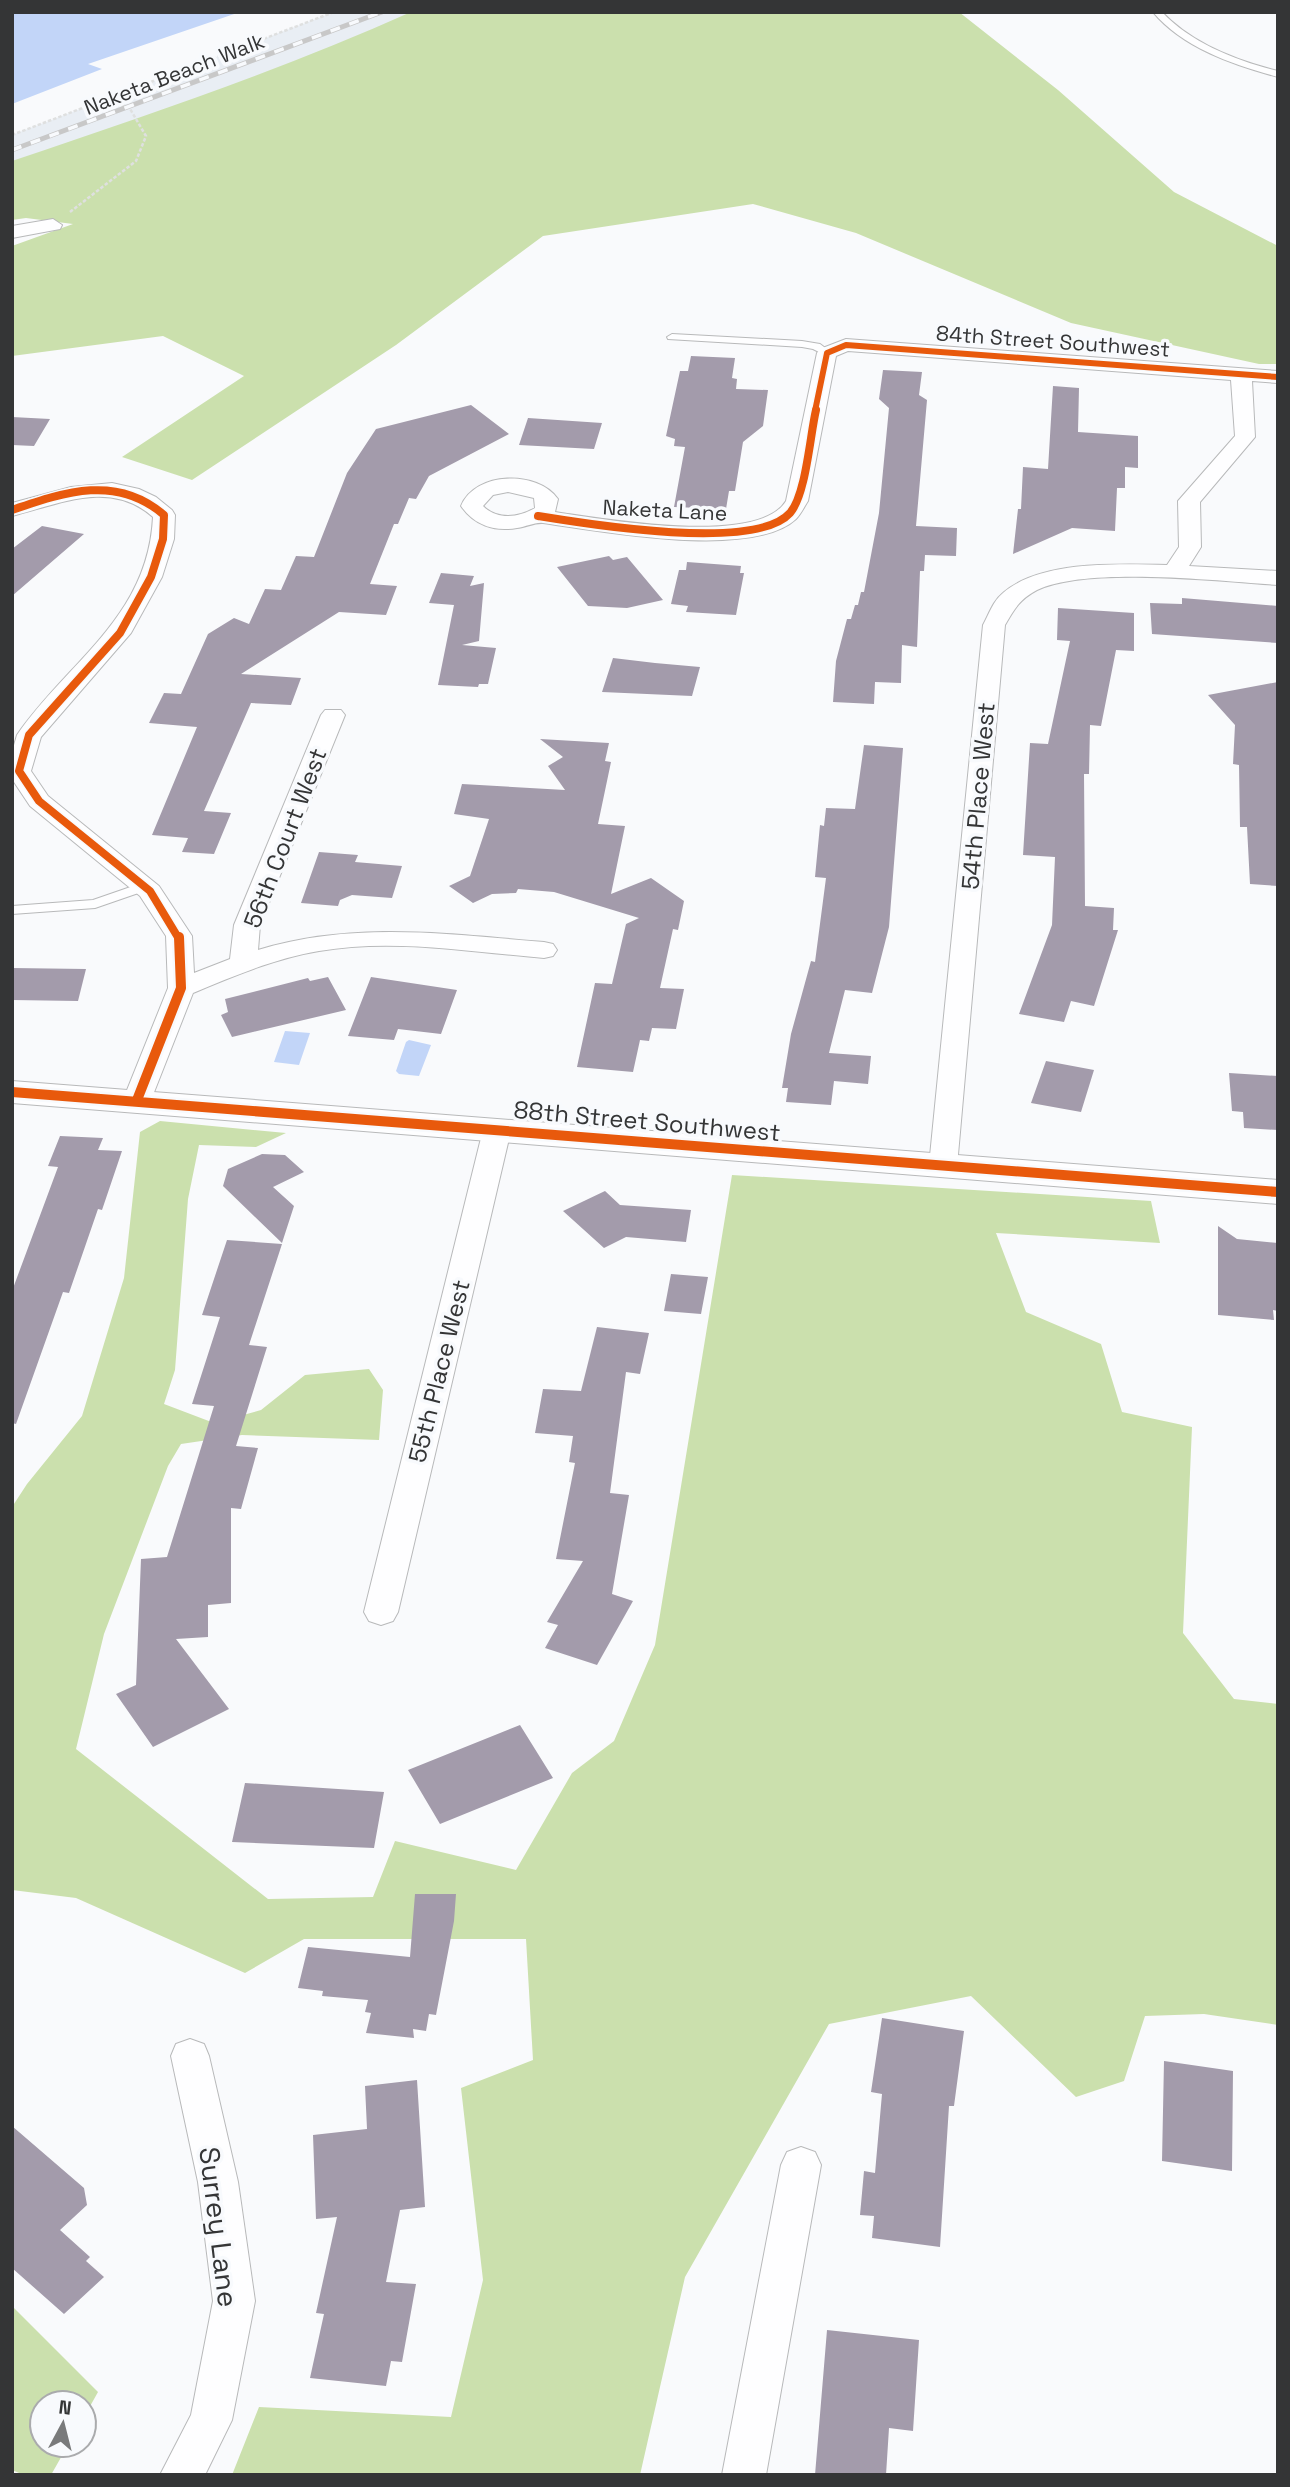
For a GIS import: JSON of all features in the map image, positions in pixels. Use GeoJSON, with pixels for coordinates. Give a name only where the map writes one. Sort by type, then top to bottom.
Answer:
{"type":"FeatureCollection","features":[{"type":"Feature","properties":{"kind":"street"},"geometry":{"type":"LineString","coordinates":[[12,232],[52,225]]}},
{"type":"Feature","properties":{"kind":"street","name":"84th Street Southwest"},"geometry":{"type":"LineString","coordinates":[[827,353],[846,345],[1278,377]]}},
{"type":"Feature","properties":{"kind":"street","name":"Naketa Lane"},"geometry":{"type":"LineString","coordinates":[[538,516],[582,524],[703,533],[739,532],[788,516],[797,501],[827,353]]}},
{"type":"Feature","properties":{"kind":"street"},"geometry":{"type":"LineString","coordinates":[[1174,571],[1190,547],[1189,501],[1245,437],[1241,374]]}},
{"type":"Feature","properties":{"kind":"street"},"geometry":{"type":"LineString","coordinates":[[12,510],[108,488],[155,504],[164,515],[163,539],[151,577],[120,633],[29,735],[19,771],[39,801],[145,886],[179,936],[181,988],[137,1100]]}},
{"type":"Feature","properties":{"kind":"street","name":"54th Place West"},"geometry":{"type":"LineString","coordinates":[[943,1166],[994,625],[1010,597],[1031,585],[1105,571],[1174,571],[1278,578]]}},
{"type":"Feature","properties":{"kind":"street","name":"56th Court West"},"geometry":{"type":"LineString","coordinates":[[243,963],[247,925],[333,715]]}},
{"type":"Feature","properties":{"kind":"street"},"geometry":{"type":"LineString","coordinates":[[181,988],[243,963],[339,940],[425,940],[544,950]]}},
{"type":"Feature","properties":{"kind":"street","name":"88th Street Southwest"},"geometry":{"type":"LineString","coordinates":[[12,1092],[1278,1192]]}},
{"type":"Feature","properties":{"kind":"street","name":"55th Place West"},"geometry":{"type":"LineString","coordinates":[[381,1612],[497,1130]]}},
{"type":"Feature","properties":{"kind":"street","name":"Surrey Lane"},"geometry":{"type":"LineString","coordinates":[[182,2475],[211,2420],[234,2301],[218,2182],[190,2056]]}},
{"type":"Feature","properties":{"kind":"street"},"geometry":{"type":"LineString","coordinates":[[744,2475],[801,2165]]}},
{"type":"Feature","properties":{"kind":"lane"},"geometry":{"type":"LineString","coordinates":[[1157,12],[1215,53],[1253,69],[1278,74]]}},
{"type":"Feature","properties":{"kind":"lane"},"geometry":{"type":"LineString","coordinates":[[672,337],[802,344],[817,346],[827,353]]}},
{"type":"Feature","properties":{"kind":"lane"},"geometry":{"type":"LineString","coordinates":[[12,910],[95,904],[145,886]]}},
{"type":"Feature","properties":{"kind":"path"},"geometry":{"type":"LineString","coordinates":[[52,225],[136,161],[146,136],[129,107],[105,101]]}},
{"type":"Feature","properties":{"kind":"shaded area"},"geometry":{"type":"Polygon","coordinates":[[[334,12],[434,12],[12,175],[12,135],[334,12]]]}},
{"type":"Feature","properties":{"kind":"green space"},"geometry":{"type":"Polygon","coordinates":[[[411,12],[959,12],[1058,90],[1174,192],[1278,246],[1278,364],[1259,364],[1071,323],[856,233],[753,204],[543,236],[396,345],[192,480],[122,457],[244,376],[163,336],[12,356],[12,246],[73,224],[26,218],[12,220],[12,161],[264,73],[411,12]]]}},
{"type":"Feature","properties":{"kind":"green space"},"geometry":{"type":"Polygon","coordinates":[[[160,1121],[286,1133],[256,1147],[199,1145],[188,1199],[175,1370],[164,1404],[214,1423],[261,1410],[305,1375],[369,1369],[383,1390],[379,1440],[242,1435],[181,1444],[168,1466],[104,1634],[76,1749],[268,1899],[373,1897],[395,1841],[516,1870],[572,1773],[614,1741],[655,1645],[732,1175],[1151,1201],[1160,1243],[996,1233],[1026,1312],[1101,1344],[1122,1412],[1192,1427],[1183,1633],[1234,1699],[1278,1704],[1278,2025],[1204,2014],[1145,2016],[1124,2081],[1076,2097],[971,1996],[829,2024],[685,2277],[640,2475],[232,2475],[259,2407],[451,2417],[483,2280],[461,2088],[533,2060],[526,1939],[304,1939],[245,1973],[76,1898],[12,1890],[12,1507],[27,1484],[82,1416],[124,1278],[140,1132],[160,1121]]]}},
{"type":"Feature","properties":{"kind":"green space"},"geometry":{"type":"Polygon","coordinates":[[[12,2306],[95,2389],[28,2389],[28,2459],[60,2459],[51,2475],[24,2475],[12,2470],[12,2306]]]}},
{"type":"Feature","properties":{"kind":"water"},"geometry":{"type":"Polygon","coordinates":[[[12,12],[240,12],[88,64],[102,69],[12,104],[12,12]]]}},
{"type":"Feature","properties":{"kind":"water"},"geometry":{"type":"Polygon","coordinates":[[[285,1031],[310,1033],[299,1065],[274,1062],[285,1031]]]}},
{"type":"Feature","properties":{"kind":"water"},"geometry":{"type":"Polygon","coordinates":[[[409,1040],[431,1045],[419,1076],[399,1074],[396,1071],[409,1040]]]}},
{"type":"Feature","properties":{"kind":"building"},"geometry":{"type":"Polygon","coordinates":[[[691,356],[735,358],[732,378],[737,379],[736,389],[768,390],[763,426],[743,442],[735,491],[729,491],[726,509],[674,507],[685,447],[674,446],[675,439],[666,436],[680,371],[688,371],[691,356]]]}},
{"type":"Feature","properties":{"kind":"building"},"geometry":{"type":"Polygon","coordinates":[[[883,370],[922,372],[919,395],[927,400],[916,526],[957,528],[956,556],[925,555],[924,571],[920,571],[917,647],[902,645],[901,683],[875,682],[874,704],[833,702],[836,661],[847,619],[851,619],[861,592],[864,592],[879,513],[889,408],[879,399],[883,370]]]}},
{"type":"Feature","properties":{"kind":"building"},"geometry":{"type":"Polygon","coordinates":[[[1053,386],[1079,388],[1078,432],[1138,436],[1138,468],[1125,467],[1125,488],[1117,488],[1115,531],[1072,528],[1013,554],[1018,509],[1021,509],[1023,467],[1048,469],[1053,386]]]}},
{"type":"Feature","properties":{"kind":"building"},"geometry":{"type":"Polygon","coordinates":[[[471,405],[509,434],[429,476],[416,499],[409,498],[398,524],[394,524],[370,584],[397,586],[386,615],[339,612],[241,674],[301,678],[291,705],[251,703],[204,811],[231,813],[214,854],[182,852],[188,838],[152,835],[197,727],[149,723],[164,693],[181,694],[208,634],[234,618],[249,624],[265,589],[281,590],[296,556],[314,557],[347,473],[376,429],[471,405]]]}},
{"type":"Feature","properties":{"kind":"building"},"geometry":{"type":"Polygon","coordinates":[[[12,417],[50,419],[34,446],[12,445],[12,417]]]}},
{"type":"Feature","properties":{"kind":"building"},"geometry":{"type":"Polygon","coordinates":[[[528,418],[602,423],[594,449],[519,445],[528,418]]]}},
{"type":"Feature","properties":{"kind":"building"},"geometry":{"type":"Polygon","coordinates":[[[42,526],[84,534],[12,596],[12,549],[42,526]]]}},
{"type":"Feature","properties":{"kind":"building"},"geometry":{"type":"Polygon","coordinates":[[[609,556],[613,560],[627,557],[663,600],[627,608],[588,606],[557,567],[609,556]]]}},
{"type":"Feature","properties":{"kind":"building"},"geometry":{"type":"Polygon","coordinates":[[[687,562],[741,566],[740,573],[744,573],[736,615],[686,612],[688,606],[671,604],[679,570],[686,570],[687,562]]]}},
{"type":"Feature","properties":{"kind":"building"},"geometry":{"type":"Polygon","coordinates":[[[441,573],[474,576],[470,586],[484,583],[479,641],[462,645],[496,648],[488,684],[479,684],[478,687],[438,685],[454,605],[429,603],[441,573]]]}},
{"type":"Feature","properties":{"kind":"building"},"geometry":{"type":"Polygon","coordinates":[[[1182,598],[1278,606],[1278,643],[1152,634],[1150,603],[1182,604],[1182,598]]]}},
{"type":"Feature","properties":{"kind":"building"},"geometry":{"type":"Polygon","coordinates":[[[1058,608],[1134,613],[1134,651],[1116,650],[1101,726],[1090,725],[1089,774],[1084,774],[1085,906],[1114,908],[1113,930],[1118,930],[1094,1006],[1071,1001],[1064,1022],[1019,1014],[1052,925],[1055,857],[1023,855],[1030,743],[1048,744],[1070,641],[1057,640],[1058,608]]]}},
{"type":"Feature","properties":{"kind":"building"},"geometry":{"type":"Polygon","coordinates":[[[613,658],[700,667],[692,696],[602,692],[613,658]]]}},
{"type":"Feature","properties":{"kind":"building"},"geometry":{"type":"Polygon","coordinates":[[[1278,682],[1278,886],[1250,884],[1247,827],[1240,827],[1239,765],[1233,764],[1235,725],[1208,695],[1278,682]]]}},
{"type":"Feature","properties":{"kind":"building"},"geometry":{"type":"Polygon","coordinates":[[[540,739],[609,743],[605,761],[611,762],[598,824],[625,826],[611,894],[651,878],[684,901],[678,930],[673,929],[660,988],[684,989],[676,1029],[652,1028],[649,1041],[640,1040],[633,1072],[577,1067],[595,983],[612,984],[626,924],[639,918],[554,892],[518,889],[516,893],[492,894],[473,903],[449,886],[470,876],[489,819],[454,814],[462,784],[565,790],[548,766],[563,757],[540,739]]]}},
{"type":"Feature","properties":{"kind":"building"},"geometry":{"type":"Polygon","coordinates":[[[864,745],[903,748],[889,927],[872,993],[845,990],[829,1053],[871,1056],[868,1084],[834,1081],[831,1105],[786,1102],[788,1088],[782,1088],[791,1034],[811,961],[815,962],[826,878],[815,877],[820,825],[824,826],[826,808],[855,809],[864,745]]]}},
{"type":"Feature","properties":{"kind":"building"},"geometry":{"type":"Polygon","coordinates":[[[319,852],[358,855],[355,862],[402,866],[392,898],[352,895],[340,900],[338,906],[301,903],[319,852]]]}},
{"type":"Feature","properties":{"kind":"building"},"geometry":{"type":"Polygon","coordinates":[[[12,968],[86,969],[78,1001],[12,1000],[12,968]]]}},
{"type":"Feature","properties":{"kind":"building"},"geometry":{"type":"Polygon","coordinates":[[[328,977],[346,1010],[232,1037],[221,1015],[228,1012],[225,999],[308,978],[310,981],[328,977]]]}},
{"type":"Feature","properties":{"kind":"building"},"geometry":{"type":"Polygon","coordinates":[[[371,977],[457,990],[441,1034],[398,1029],[394,1040],[348,1036],[371,977]]]}},
{"type":"Feature","properties":{"kind":"building"},"geometry":{"type":"Polygon","coordinates":[[[1046,1061],[1094,1070],[1081,1112],[1031,1103],[1046,1061]]]}},
{"type":"Feature","properties":{"kind":"building"},"geometry":{"type":"Polygon","coordinates":[[[1229,1073],[1278,1076],[1278,1130],[1244,1128],[1243,1112],[1232,1111],[1229,1073]]]}},
{"type":"Feature","properties":{"kind":"building"},"geometry":{"type":"Polygon","coordinates":[[[60,1136],[103,1138],[98,1150],[122,1151],[102,1210],[98,1209],[69,1293],[63,1292],[16,1424],[12,1423],[12,1291],[58,1167],[48,1166],[60,1136]]]}},
{"type":"Feature","properties":{"kind":"building"},"geometry":{"type":"Polygon","coordinates":[[[262,1154],[285,1155],[304,1172],[273,1187],[294,1206],[282,1243],[223,1186],[228,1169],[262,1154]]]}},
{"type":"Feature","properties":{"kind":"building"},"geometry":{"type":"Polygon","coordinates":[[[605,1191],[620,1205],[691,1210],[686,1242],[626,1237],[604,1248],[563,1211],[605,1191]]]}},
{"type":"Feature","properties":{"kind":"building"},"geometry":{"type":"Polygon","coordinates":[[[1218,1226],[1237,1239],[1278,1243],[1278,1311],[1273,1310],[1274,1320],[1218,1315],[1218,1226]]]}},
{"type":"Feature","properties":{"kind":"building"},"geometry":{"type":"Polygon","coordinates":[[[227,1240],[282,1244],[249,1345],[267,1347],[236,1446],[258,1448],[241,1509],[231,1508],[231,1603],[208,1605],[208,1637],[176,1639],[229,1709],[153,1747],[116,1694],[136,1685],[141,1559],[167,1557],[214,1406],[192,1404],[220,1317],[202,1315],[227,1240]]]}},
{"type":"Feature","properties":{"kind":"building"},"geometry":{"type":"Polygon","coordinates":[[[671,1274],[708,1277],[701,1314],[664,1311],[671,1274]]]}},
{"type":"Feature","properties":{"kind":"building"},"geometry":{"type":"Polygon","coordinates":[[[597,1327],[649,1333],[640,1374],[626,1372],[610,1493],[629,1495],[612,1594],[633,1601],[597,1665],[545,1648],[558,1625],[547,1622],[583,1561],[556,1559],[575,1463],[569,1462],[573,1436],[535,1433],[543,1389],[581,1391],[597,1327]]]}},
{"type":"Feature","properties":{"kind":"building"},"geometry":{"type":"Polygon","coordinates":[[[520,1725],[553,1778],[440,1824],[408,1770],[520,1725]]]}},
{"type":"Feature","properties":{"kind":"building"},"geometry":{"type":"Polygon","coordinates":[[[245,1783],[384,1792],[374,1848],[232,1842],[245,1783]]]}},
{"type":"Feature","properties":{"kind":"building"},"geometry":{"type":"Polygon","coordinates":[[[415,1894],[456,1894],[454,1921],[436,2015],[429,2014],[426,2031],[413,2029],[414,2038],[366,2033],[371,2013],[365,2012],[368,2000],[322,1996],[323,1991],[298,1988],[308,1947],[410,1957],[415,1894]]]}},
{"type":"Feature","properties":{"kind":"building"},"geometry":{"type":"Polygon","coordinates":[[[882,2018],[964,2031],[954,2106],[949,2106],[940,2247],[872,2238],[874,2216],[860,2215],[864,2171],[875,2173],[882,2094],[871,2092],[882,2018]]]}},
{"type":"Feature","properties":{"kind":"building"},"geometry":{"type":"Polygon","coordinates":[[[1164,2061],[1233,2071],[1232,2171],[1162,2161],[1164,2061]]]}},
{"type":"Feature","properties":{"kind":"building"},"geometry":{"type":"Polygon","coordinates":[[[417,2080],[425,2207],[400,2210],[386,2282],[416,2284],[402,2362],[391,2361],[386,2386],[310,2378],[324,2314],[316,2313],[337,2217],[316,2219],[313,2135],[367,2129],[365,2086],[417,2080]]]}},
{"type":"Feature","properties":{"kind":"building"},"geometry":{"type":"Polygon","coordinates":[[[12,2126],[84,2188],[87,2205],[60,2230],[90,2257],[86,2261],[104,2277],[64,2314],[12,2268],[12,2126]]]}},
{"type":"Feature","properties":{"kind":"building"},"geometry":{"type":"Polygon","coordinates":[[[827,2330],[919,2340],[913,2431],[889,2428],[886,2475],[815,2475],[827,2330]]]}},
{"type":"Feature","properties":{"kind":"railway"},"geometry":{"type":"LineString","coordinates":[[12,150],[382,12]]}},
{"type":"Feature","properties":{"kind":"cycle path"},"geometry":{"type":"LineString","coordinates":[[538,516],[629,529],[706,533],[741,531],[769,525],[788,515],[797,501],[827,353],[846,345],[1278,377]]}},
{"type":"Feature","properties":{"kind":"cycle path"},"geometry":{"type":"LineString","coordinates":[[12,510],[71,493],[112,490],[131,493],[149,501],[164,515],[163,539],[151,577],[120,633],[29,735],[19,771],[39,801],[150,891],[179,936],[181,988],[137,1100]]}},
{"type":"Feature","properties":{"kind":"cycle path"},"geometry":{"type":"LineString","coordinates":[[12,1092],[1278,1192]]}}]}
